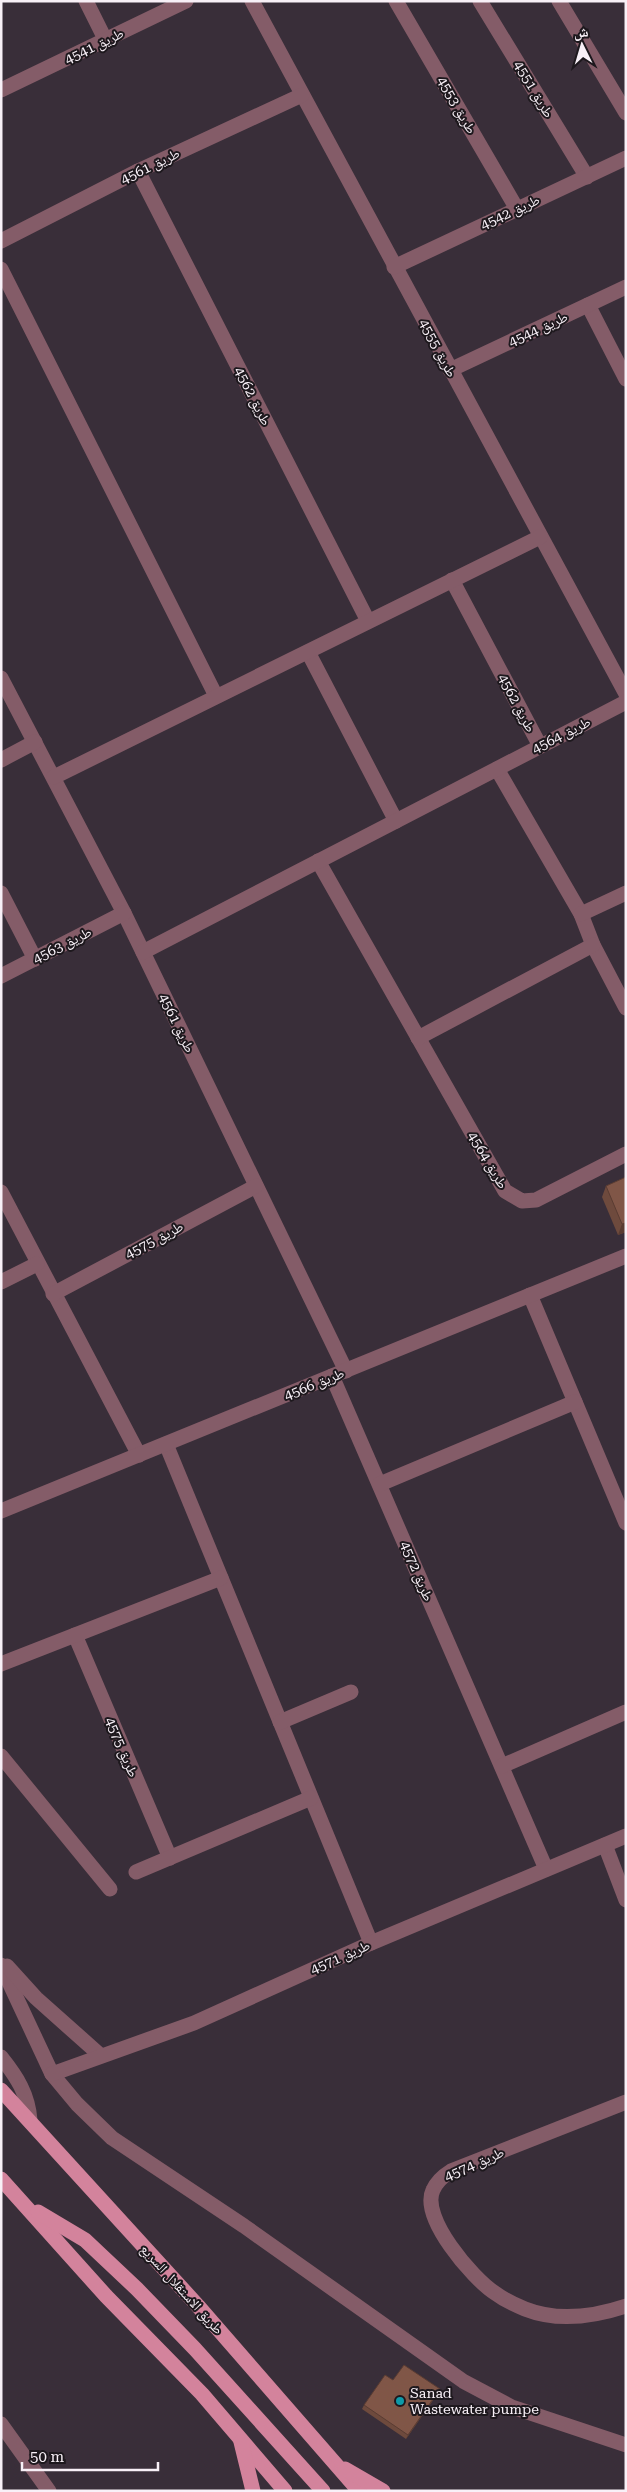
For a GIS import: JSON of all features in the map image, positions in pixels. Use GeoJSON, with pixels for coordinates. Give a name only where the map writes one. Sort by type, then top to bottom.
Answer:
{"type":"FeatureCollection","features":[{"type":"Feature","properties":{"kind":"main road","name":"طريق الاستقلال السريع"},"geometry":{"type":"LineString","coordinates":[[1,2090],[30,2120],[359,2491]]}},
{"type":"Feature","properties":{"kind":"main road"},"geometry":{"type":"LineString","coordinates":[[1,2179],[106,2296],[202,2394],[286,2491]]}},
{"type":"Feature","properties":{"kind":"main road"},"geometry":{"type":"LineString","coordinates":[[24,2203],[85,2240],[137,2290],[196,2349],[322,2491]]}},
{"type":"Feature","properties":{"kind":"main road"},"geometry":{"type":"LineString","coordinates":[[240,2438],[253,2491]]}},
{"type":"Feature","properties":{"kind":"main road"},"geometry":{"type":"LineString","coordinates":[[334,2462],[383,2491]]}},
{"type":"Feature","properties":{"kind":"street"},"geometry":{"type":"LineString","coordinates":[[86,1],[106,41]]}},
{"type":"Feature","properties":{"kind":"street","name":"طريق 4541"},"geometry":{"type":"LineString","coordinates":[[1,90],[186,1]]}},
{"type":"Feature","properties":{"kind":"street","name":"طريق 4555"},"geometry":{"type":"LineString","coordinates":[[252,1],[626,694]]}},
{"type":"Feature","properties":{"kind":"street","name":"طريق 4553"},"geometry":{"type":"LineString","coordinates":[[396,1],[517,209]]}},
{"type":"Feature","properties":{"kind":"street","name":"طريق 4551"},"geometry":{"type":"LineString","coordinates":[[480,1],[587,176]]}},
{"type":"Feature","properties":{"kind":"street"},"geometry":{"type":"LineString","coordinates":[[559,1],[626,113]]}},
{"type":"Feature","properties":{"kind":"street","name":"طريق 4561"},"geometry":{"type":"LineString","coordinates":[[1,241],[138,171],[302,95]]}},
{"type":"Feature","properties":{"kind":"street","name":"طريق 4542"},"geometry":{"type":"LineString","coordinates":[[394,266],[626,158]]}},
{"type":"Feature","properties":{"kind":"street","name":"طريق 4562"},"geometry":{"type":"LineString","coordinates":[[138,171],[368,621]]}},
{"type":"Feature","properties":{"kind":"street"},"geometry":{"type":"LineString","coordinates":[[1,270],[216,696]]}},
{"type":"Feature","properties":{"kind":"street","name":"طريق 4544"},"geometry":{"type":"LineString","coordinates":[[450,370],[626,287]]}},
{"type":"Feature","properties":{"kind":"street"},"geometry":{"type":"LineString","coordinates":[[588,305],[626,379]]}},
{"type":"Feature","properties":{"kind":"street"},"geometry":{"type":"LineString","coordinates":[[54,777],[540,537]]}},
{"type":"Feature","properties":{"kind":"street","name":"طريق 4562"},"geometry":{"type":"LineString","coordinates":[[452,580],[540,746]]}},
{"type":"Feature","properties":{"kind":"street"},"geometry":{"type":"LineString","coordinates":[[308,652],[396,821]]}},
{"type":"Feature","properties":{"kind":"street","name":"طريق 4561"},"geometry":{"type":"LineString","coordinates":[[1,678],[54,777],[143,952],[256,1186],[339,1374]]}},
{"type":"Feature","properties":{"kind":"street","name":"طريق 4564"},"geometry":{"type":"LineString","coordinates":[[143,952],[626,702]]}},
{"type":"Feature","properties":{"kind":"street"},"geometry":{"type":"LineString","coordinates":[[1,760],[35,742]]}},
{"type":"Feature","properties":{"kind":"street"},"geometry":{"type":"LineString","coordinates":[[497,769],[581,914],[593,946],[626,1008]]}},
{"type":"Feature","properties":{"kind":"street","name":"طريق 4564"},"geometry":{"type":"LineString","coordinates":[[318,862],[505,1191],[516,1199],[536,1200],[626,1154]]}},
{"type":"Feature","properties":{"kind":"street"},"geometry":{"type":"LineString","coordinates":[[1,893],[35,959]]}},
{"type":"Feature","properties":{"kind":"street"},"geometry":{"type":"LineString","coordinates":[[581,914],[626,893]]}},
{"type":"Feature","properties":{"kind":"street","name":"طريق 4563"},"geometry":{"type":"LineString","coordinates":[[1,976],[124,913]]}},
{"type":"Feature","properties":{"kind":"street"},"geometry":{"type":"LineString","coordinates":[[418,1038],[593,946]]}},
{"type":"Feature","properties":{"kind":"street","name":"طريق 4575"},"geometry":{"type":"LineString","coordinates":[[53,1294],[256,1186]]}},
{"type":"Feature","properties":{"kind":"street"},"geometry":{"type":"LineString","coordinates":[[1,1192],[37,1264],[139,1455]]}},
{"type":"Feature","properties":{"kind":"street","name":"طريق 4566"},"geometry":{"type":"LineString","coordinates":[[1,1510],[626,1256]]}},
{"type":"Feature","properties":{"kind":"street"},"geometry":{"type":"LineString","coordinates":[[1,1282],[37,1264]]}},
{"type":"Feature","properties":{"kind":"street"},"geometry":{"type":"LineString","coordinates":[[530,1295],[626,1524]]}},
{"type":"Feature","properties":{"kind":"street","name":"طريق 4572"},"geometry":{"type":"LineString","coordinates":[[339,1374],[380,1484],[546,1869]]}},
{"type":"Feature","properties":{"kind":"street"},"geometry":{"type":"LineString","coordinates":[[380,1484],[575,1402]]}},
{"type":"Feature","properties":{"kind":"street"},"geometry":{"type":"LineString","coordinates":[[166,1444],[371,1943]]}},
{"type":"Feature","properties":{"kind":"street"},"geometry":{"type":"LineString","coordinates":[[1,1664],[221,1578]]}},
{"type":"Feature","properties":{"kind":"street","name":"طريق 4575"},"geometry":{"type":"LineString","coordinates":[[75,1635],[170,1858]]}},
{"type":"Feature","properties":{"kind":"street"},"geometry":{"type":"LineString","coordinates":[[280,1722],[351,1692]]}},
{"type":"Feature","properties":{"kind":"street"},"geometry":{"type":"LineString","coordinates":[[502,1766],[626,1712]]}},
{"type":"Feature","properties":{"kind":"street"},"geometry":{"type":"LineString","coordinates":[[1,1756],[110,1889]]}},
{"type":"Feature","properties":{"kind":"street"},"geometry":{"type":"LineString","coordinates":[[136,1872],[311,1798]]}},
{"type":"Feature","properties":{"kind":"street","name":"طريق 4571"},"geometry":{"type":"LineString","coordinates":[[52,2074],[100,2055],[194,2023],[371,1943],[626,1836]]}},
{"type":"Feature","properties":{"kind":"street"},"geometry":{"type":"LineString","coordinates":[[605,1845],[626,1900]]}},
{"type":"Feature","properties":{"kind":"street"},"geometry":{"type":"LineString","coordinates":[[1,1958],[36,1998],[100,2055]]}},
{"type":"Feature","properties":{"kind":"street"},"geometry":{"type":"LineString","coordinates":[[1,1965],[52,2074],[77,2104],[112,2138],[252,2232],[463,2381],[512,2407],[626,2444]]}},
{"type":"Feature","properties":{"kind":"street"},"geometry":{"type":"LineString","coordinates":[[1,2057],[18,2079],[25,2092],[30,2120]]}},
{"type":"Feature","properties":{"kind":"street","name":"طريق 4574"},"geometry":{"type":"LineString","coordinates":[[626,2102],[451,2171],[439,2179],[432,2191],[430,2205],[434,2218],[451,2246],[469,2269],[494,2292],[526,2309],[561,2317],[598,2315],[626,2306]]}},
{"type":"Feature","properties":{"kind":"street"},"geometry":{"type":"LineString","coordinates":[[1,2424],[49,2491]]}},
{"type":"Feature","properties":{"kind":"building"},"geometry":{"type":"Polygon","coordinates":[[[626,1177],[626,1223],[622,1224],[606,1186],[626,1177]]]}},
{"type":"Feature","properties":{"kind":"building","name":"Sanad Wastewater pumpe"},"geometry":{"type":"Polygon","coordinates":[[[404,2365],[440,2389],[408,2435],[364,2405],[385,2375],[393,2380],[404,2365]]]}},
{"type":"Feature","properties":{"kind":"place","name":"Sanad Wastewater pumpe"},"geometry":{"type":"Point","coordinates":[400,2401]}}]}
